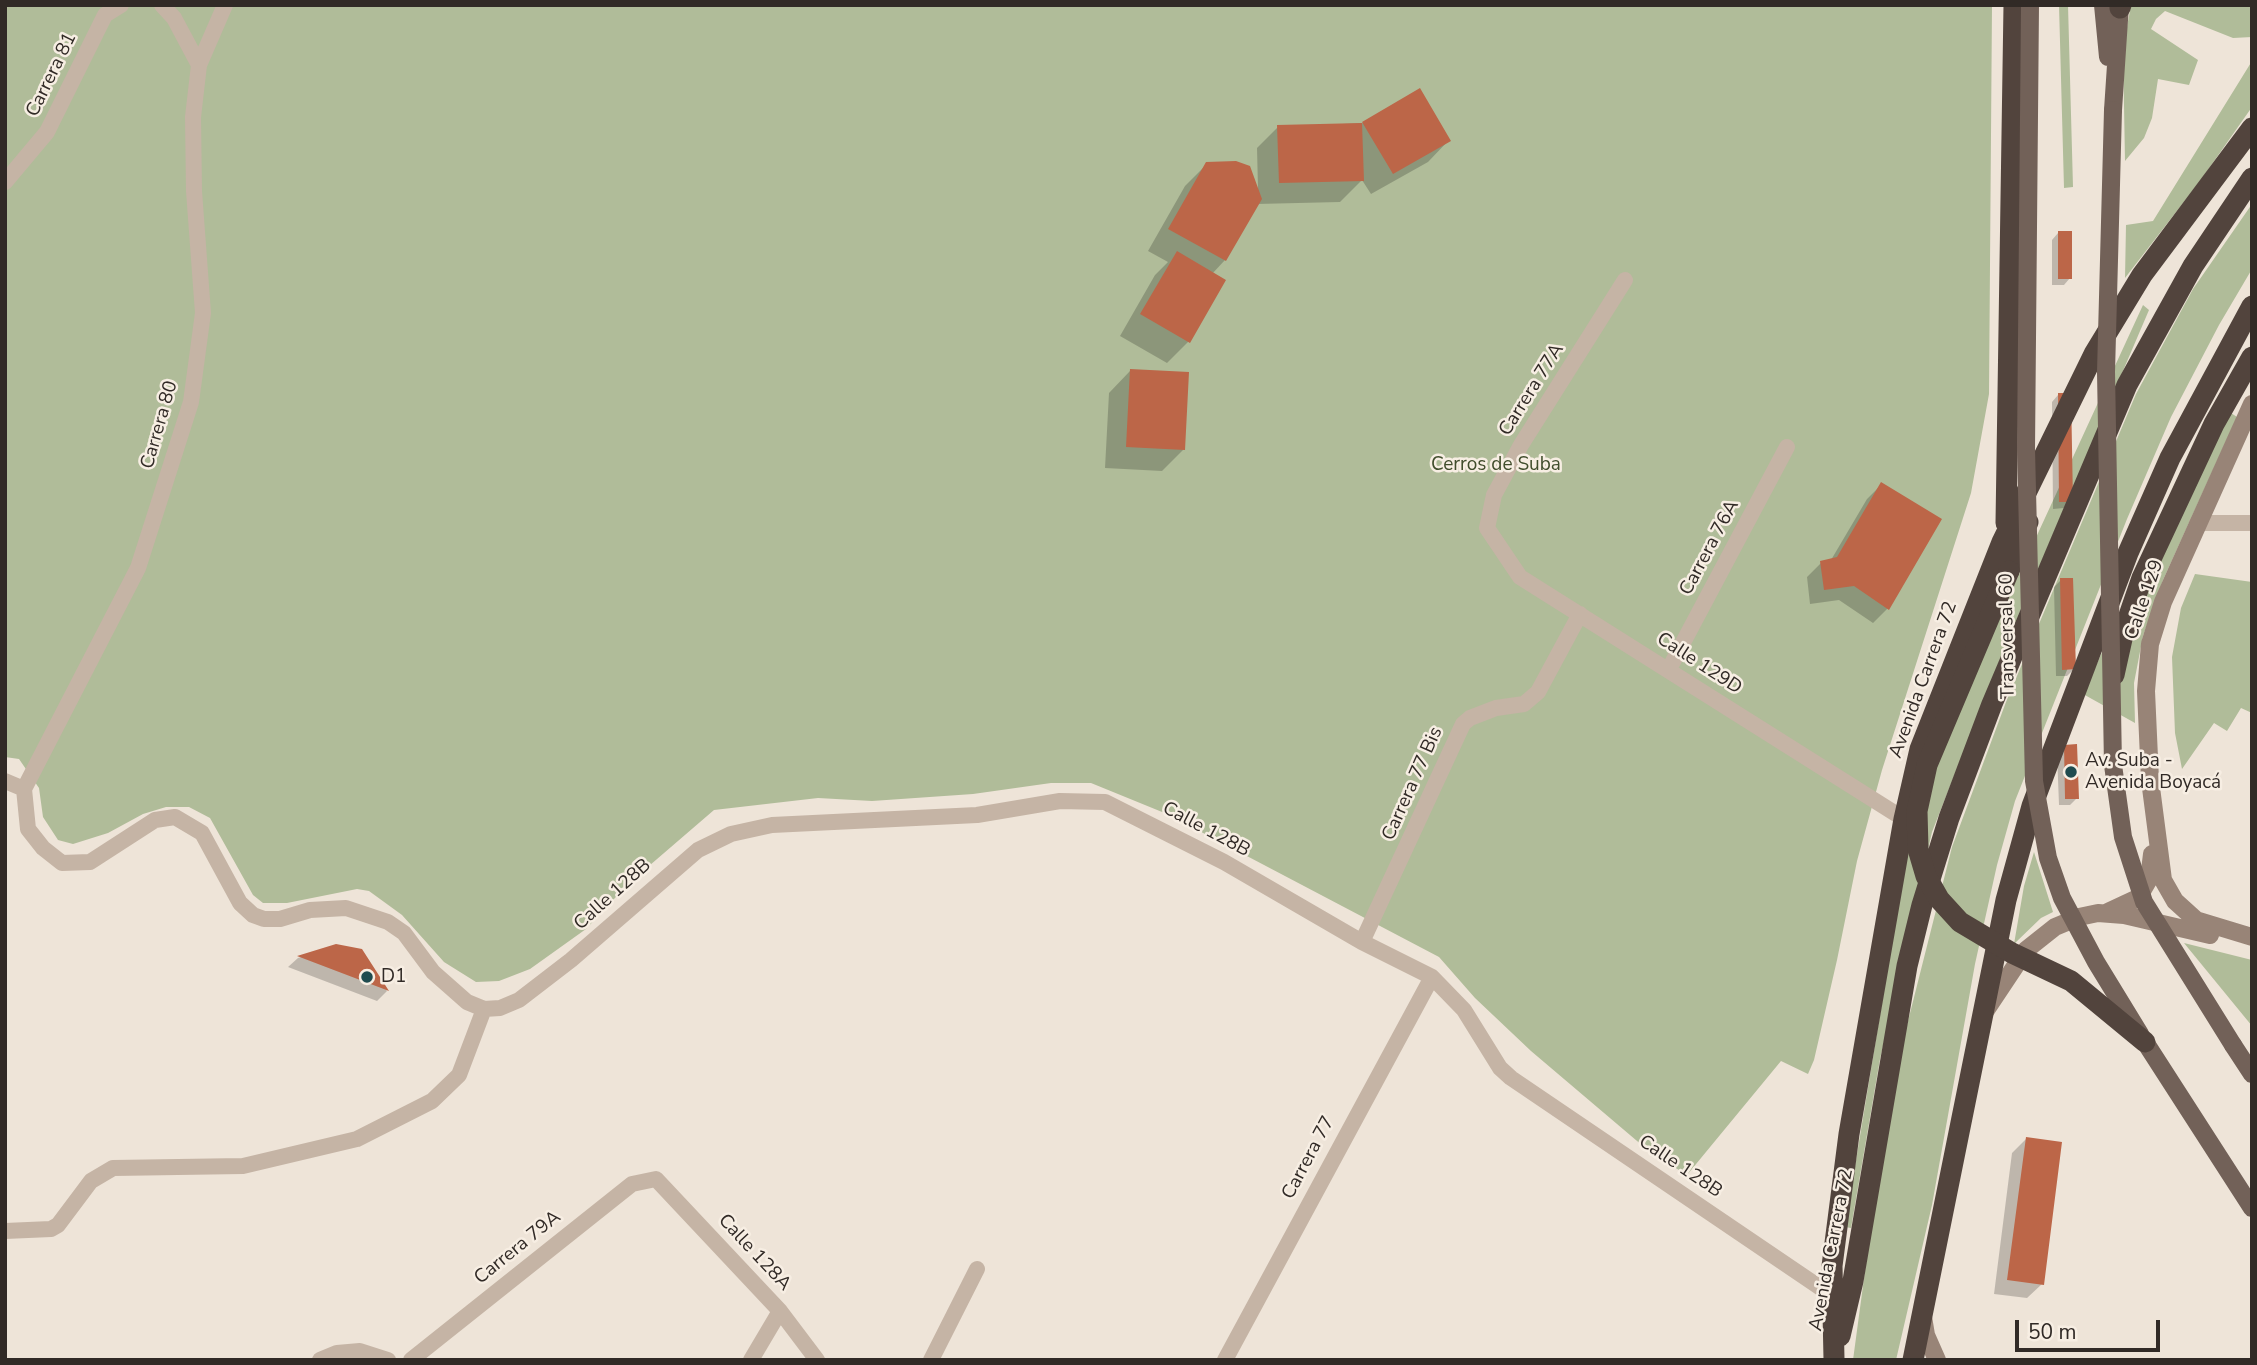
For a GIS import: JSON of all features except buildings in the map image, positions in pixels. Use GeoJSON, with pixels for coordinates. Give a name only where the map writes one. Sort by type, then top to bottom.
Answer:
{"type":"FeatureCollection","features":[{"type":"Feature","properties":{"kind":"highway"},"geometry":{"type":"LineString","coordinates":[[2002,542],[2008,505],[2014,5]]}},
{"type":"Feature","properties":{"kind":"highway","name":"Avenida Carrera 72"},"geometry":{"type":"LineString","coordinates":[[1834,1359],[1832,1266],[1849,1133],[1903,819],[1920,749],[2002,542],[2077,388],[2142,275],[2251,129]]}},
{"type":"Feature","properties":{"kind":"highway","name":"Avenida Carrera 72"},"geometry":{"type":"LineString","coordinates":[[1834,1359],[1853,1280],[1907,966],[1949,818],[1992,704],[2127,385],[2193,266],[2252,178]]}},
{"type":"Feature","properties":{"kind":"highway"},"geometry":{"type":"LineString","coordinates":[[1913,1360],[2006,901],[2026,829],[2083,666],[2128,553],[2170,458],[2252,306]]}},
{"type":"Feature","properties":{"kind":"highway"},"geometry":{"type":"LineString","coordinates":[[2109,701],[2124,630],[2142,578],[2214,424],[2252,357]]}},
{"type":"Feature","properties":{"kind":"highway"},"geometry":{"type":"LineString","coordinates":[[2077,388],[2009,570],[1927,765],[1917,811],[1918,849],[1926,876],[1939,899],[1960,922],[2012,953],[2071,981],[2145,1042]]}},
{"type":"Feature","properties":{"kind":"main road","name":"Transversal 60"},"geometry":{"type":"LineString","coordinates":[[2030,5],[2026,449],[2034,781],[2048,858],[2062,898],[2096,961],[2252,1208]]}},
{"type":"Feature","properties":{"kind":"main road"},"geometry":{"type":"LineString","coordinates":[[2116,6],[2106,372],[2109,701],[2116,789],[2123,837],[2144,902],[2252,1074]]}},
{"type":"Feature","properties":{"kind":"main road","name":"Calle 129"},"geometry":{"type":"LineString","coordinates":[[2252,404],[2163,602],[2147,667],[2147,736],[2155,832],[2163,880],[2185,912],[2207,925],[2252,937]]}},
{"type":"Feature","properties":{"kind":"main road"},"geometry":{"type":"LineString","coordinates":[[1985,1013],[2026,950],[2040,937],[2067,921],[2105,913],[2130,904],[2145,888],[2155,832]]}},
{"type":"Feature","properties":{"kind":"main road"},"geometry":{"type":"LineString","coordinates":[[2105,913],[2141,917],[2252,947]]}},
{"type":"Feature","properties":{"kind":"main road"},"geometry":{"type":"LineString","coordinates":[[1923,1312],[1926,1335],[1937,1360]]}},
{"type":"Feature","properties":{"kind":"street","name":"Carrera 81"},"geometry":{"type":"LineString","coordinates":[[5,182],[47,132],[105,15],[121,5]]}},
{"type":"Feature","properties":{"kind":"street"},"geometry":{"type":"LineString","coordinates":[[162,5],[174,19],[199,65]]}},
{"type":"Feature","properties":{"kind":"street","name":"Carrera 80"},"geometry":{"type":"LineString","coordinates":[[24,789],[138,568],[191,402],[203,313],[192,152],[199,65],[225,5]]}},
{"type":"Feature","properties":{"kind":"street","name":"Carrera 77A"},"geometry":{"type":"LineString","coordinates":[[1487,528],[1494,495],[1521,445],[1625,280]]}},
{"type":"Feature","properties":{"kind":"street","name":"Carrera 76A"},"geometry":{"type":"LineString","coordinates":[[1669,669],[1787,447]]}},
{"type":"Feature","properties":{"kind":"street"},"geometry":{"type":"LineString","coordinates":[[2197,523],[2252,523]]}},
{"type":"Feature","properties":{"kind":"street","name":"Calle 129D"},"geometry":{"type":"LineString","coordinates":[[1487,528],[1520,577],[1903,819]]}},
{"type":"Feature","properties":{"kind":"street","name":"Carrera 77 Bis"},"geometry":{"type":"LineString","coordinates":[[1362,942],[1464,724],[1470,718],[1496,708],[1524,704],[1538,692],[1580,614]]}},
{"type":"Feature","properties":{"kind":"street"},"geometry":{"type":"LineString","coordinates":[[5,781],[24,789],[28,829],[43,848],[62,863],[90,862],[155,820],[175,817],[202,833],[240,903],[253,915],[264,919],[280,919],[310,910],[346,908],[388,922],[404,933],[433,972],[467,1002],[484,1009],[459,1075],[432,1101],[357,1139],[243,1166],[113,1168],[91,1181],[58,1225],[51,1229],[5,1231]]}},
{"type":"Feature","properties":{"kind":"street","name":"Calle 128B"},"geometry":{"type":"LineString","coordinates":[[484,1009],[500,1008],[519,1000],[571,960],[698,850],[731,834],[772,825],[977,816],[1060,801],[1087,800],[1119,807],[1224,862],[1362,942],[1432,977],[1464,1010],[1491,1056],[1511,1078],[1831,1295]]}},
{"type":"Feature","properties":{"kind":"street","name":"Carrera 77"},"geometry":{"type":"LineString","coordinates":[[1224,1360],[1432,977]]}},
{"type":"Feature","properties":{"kind":"street","name":"Calle 128A"},"geometry":{"type":"LineString","coordinates":[[656,1179],[780,1311],[817,1360]]}},
{"type":"Feature","properties":{"kind":"street","name":"Carrera 79A"},"geometry":{"type":"LineString","coordinates":[[411,1360],[632,1184],[656,1179]]}},
{"type":"Feature","properties":{"kind":"street"},"geometry":{"type":"LineString","coordinates":[[931,1360],[977,1269]]}},
{"type":"Feature","properties":{"kind":"street"},"geometry":{"type":"LineString","coordinates":[[751,1360],[780,1311]]}},
{"type":"Feature","properties":{"kind":"street"},"geometry":{"type":"LineString","coordinates":[[320,1360],[337,1353],[360,1351],[387,1360]]}},
{"type":"Feature","properties":{"kind":"green space","name":"Cerros de Suba"},"geometry":{"type":"Polygon","coordinates":[[[5,5],[1992,5],[1989,394],[1971,493],[1882,770],[1857,861],[1814,1060],[1808,1074],[1781,1061],[1687,1175],[1650,1152],[1531,1051],[1475,998],[1439,957],[1167,814],[1091,783],[1051,783],[973,794],[872,801],[818,798],[714,810],[628,884],[586,929],[530,969],[499,981],[476,982],[444,962],[402,915],[369,891],[357,889],[287,903],[263,903],[253,895],[210,818],[189,807],[166,807],[143,814],[108,833],[73,844],[58,840],[43,817],[39,788],[19,759],[5,757],[5,5]]]}},
{"type":"Feature","properties":{"kind":"green space"},"geometry":{"type":"Polygon","coordinates":[[[2059,5],[2068,5],[2073,187],[2064,188],[2059,5]]]}},
{"type":"Feature","properties":{"kind":"green space"},"geometry":{"type":"Polygon","coordinates":[[[2131,5],[2252,5],[2252,37],[2233,38],[2165,11],[2156,19],[2151,29],[2198,60],[2189,85],[2158,79],[2152,118],[2144,138],[2125,161],[2123,49],[2131,5]]]}},
{"type":"Feature","properties":{"kind":"green space"},"geometry":{"type":"Polygon","coordinates":[[[2252,61],[2252,107],[2200,181],[2125,278],[2126,225],[2153,221],[2252,61]]]}},
{"type":"Feature","properties":{"kind":"green space"},"geometry":{"type":"Polygon","coordinates":[[[2252,204],[2252,269],[2171,417],[2127,519],[2015,801],[1997,865],[1975,964],[1932,1205],[1896,1360],[1853,1360],[1870,1234],[1906,1029],[1952,847],[2006,702],[2136,394],[2193,289],[2252,204]]]}},
{"type":"Feature","properties":{"kind":"green space"},"geometry":{"type":"Polygon","coordinates":[[[2143,305],[2149,310],[2004,649],[1932,832],[1880,1059],[1851,1228],[1845,1227],[1907,851],[1935,765],[2010,594],[2143,305]]]}},
{"type":"Feature","properties":{"kind":"green space"},"geometry":{"type":"Polygon","coordinates":[[[2216,403],[2237,417],[2163,580],[2143,636],[2134,683],[2135,723],[2083,694],[2216,403]]]}},
{"type":"Feature","properties":{"kind":"green space"},"geometry":{"type":"Polygon","coordinates":[[[2195,574],[2252,582],[2252,713],[2241,708],[2227,731],[2214,723],[2182,769],[2175,733],[2172,657],[2181,608],[2195,574]]]}},
{"type":"Feature","properties":{"kind":"green space"},"geometry":{"type":"Polygon","coordinates":[[[2034,852],[2053,912],[2041,918],[2014,944],[2024,886],[2034,852]]]}},
{"type":"Feature","properties":{"kind":"green space"},"geometry":{"type":"Polygon","coordinates":[[[2184,943],[2252,960],[2252,1026],[2184,943]]]}},
{"type":"Feature","properties":{"kind":"place","name":"Av. Suba - Avenida Boyacá"},"geometry":{"type":"Point","coordinates":[2071,772]}},
{"type":"Feature","properties":{"kind":"place","name":"D1"},"geometry":{"type":"Point","coordinates":[367,977]}}]}
